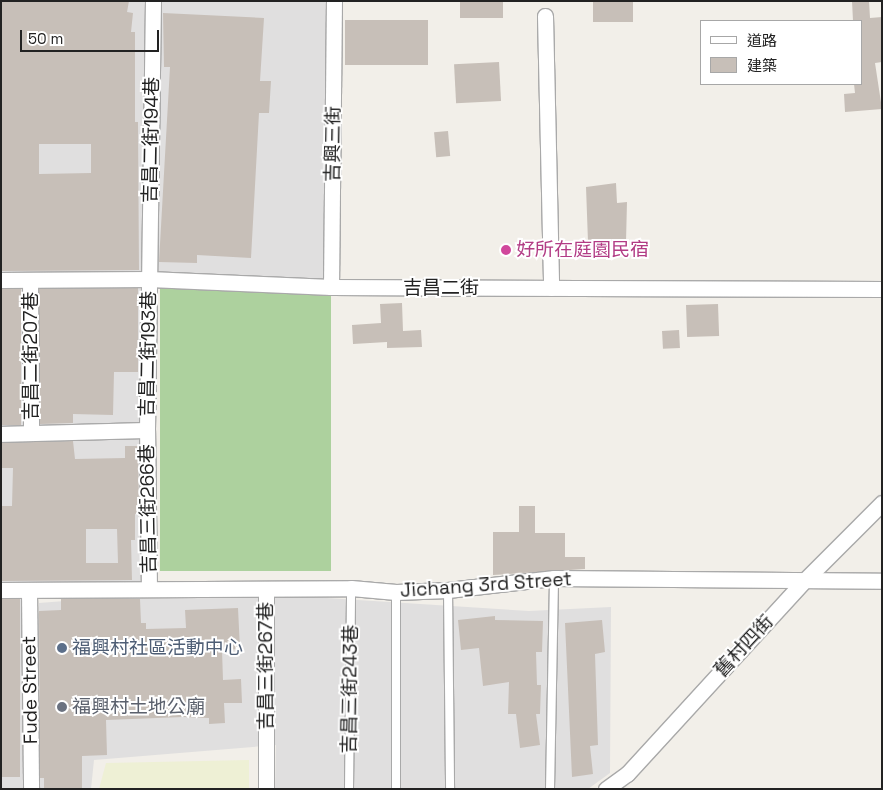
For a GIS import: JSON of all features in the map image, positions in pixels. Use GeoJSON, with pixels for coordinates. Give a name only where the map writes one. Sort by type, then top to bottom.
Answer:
{"type":"FeatureCollection","features":[{"type":"Feature","properties":{"kind":"street","name":"吉昌二街194巷"},"geometry":{"type":"LineString","coordinates":[[149,279],[153,1]]}},
{"type":"Feature","properties":{"kind":"street","name":"吉興三街"},"geometry":{"type":"LineString","coordinates":[[331,287],[334,1]]}},
{"type":"Feature","properties":{"kind":"street"},"geometry":{"type":"LineString","coordinates":[[545,16],[551,288]]}},
{"type":"Feature","properties":{"kind":"street","name":"吉昌二街"},"geometry":{"type":"LineString","coordinates":[[1,280],[149,279],[331,287],[882,289]]}},
{"type":"Feature","properties":{"kind":"street","name":"吉昌二街193巷"},"geometry":{"type":"LineString","coordinates":[[147,430],[149,279]]}},
{"type":"Feature","properties":{"kind":"street","name":"吉昌二街207巷"},"geometry":{"type":"LineString","coordinates":[[30,280],[31,432]]}},
{"type":"Feature","properties":{"kind":"street"},"geometry":{"type":"LineString","coordinates":[[1,434],[147,430]]}},
{"type":"Feature","properties":{"kind":"street","name":"吉昌三街266巷"},"geometry":{"type":"LineString","coordinates":[[147,430],[149,589]]}},
{"type":"Feature","properties":{"kind":"street","name":"舊村四街"},"geometry":{"type":"LineString","coordinates":[[606,789],[627,774],[805,580],[882,503]]}},
{"type":"Feature","properties":{"kind":"street","name":"Jichang 3rd Street"},"geometry":{"type":"LineString","coordinates":[[1,590],[351,588],[396,592],[448,590],[554,578],[882,581]]}},
{"type":"Feature","properties":{"kind":"street","name":"吉昌三街267巷"},"geometry":{"type":"LineString","coordinates":[[266,589],[266,789]]}},
{"type":"Feature","properties":{"kind":"street","name":"Fude Street"},"geometry":{"type":"LineString","coordinates":[[29,591],[31,789]]}},
{"type":"Feature","properties":{"kind":"lane"},"geometry":{"type":"LineString","coordinates":[[550,789],[554,578]]}},
{"type":"Feature","properties":{"kind":"lane","name":"吉昌三街243巷"},"geometry":{"type":"LineString","coordinates":[[349,789],[351,588]]}},
{"type":"Feature","properties":{"kind":"lane"},"geometry":{"type":"LineString","coordinates":[[448,590],[450,789]]}},
{"type":"Feature","properties":{"kind":"lane"},"geometry":{"type":"LineString","coordinates":[[396,592],[396,789]]}},
{"type":"Feature","properties":{"kind":"shaded area"},"geometry":{"type":"Polygon","coordinates":[[[1,1],[334,1],[331,287],[156,286],[149,589],[29,591],[31,789],[1,789],[1,1]]]}},
{"type":"Feature","properties":{"kind":"shaded area"},"geometry":{"type":"Polygon","coordinates":[[[155,594],[280,595],[529,611],[611,607],[610,773],[588,789],[275,789],[276,745],[94,760],[91,789],[38,789],[39,603],[155,594]]]}},
{"type":"Feature","properties":{"kind":"green space"},"geometry":{"type":"Polygon","coordinates":[[[160,287],[331,287],[331,571],[160,571],[160,287]]]}},
{"type":"Feature","properties":{"kind":"green space"},"geometry":{"type":"Polygon","coordinates":[[[249,760],[249,789],[99,789],[106,763],[249,760]]]}},
{"type":"Feature","properties":{"kind":"building"},"geometry":{"type":"Polygon","coordinates":[[[1,1],[129,1],[127,12],[133,13],[131,32],[135,32],[135,122],[138,122],[139,270],[1,271],[1,1]],[[39,144],[39,174],[91,173],[91,144],[39,144]]]}},
{"type":"Feature","properties":{"kind":"building"},"geometry":{"type":"Polygon","coordinates":[[[460,1],[503,1],[503,18],[460,18],[460,1]]]}},
{"type":"Feature","properties":{"kind":"building"},"geometry":{"type":"Polygon","coordinates":[[[593,1],[633,1],[633,22],[593,22],[593,1]]]}},
{"type":"Feature","properties":{"kind":"building"},"geometry":{"type":"Polygon","coordinates":[[[852,1],[869,1],[870,18],[882,17],[882,62],[875,63],[882,109],[845,112],[844,94],[855,93],[854,85],[863,85],[863,20],[853,20],[852,1]]]}},
{"type":"Feature","properties":{"kind":"building"},"geometry":{"type":"Polygon","coordinates":[[[163,13],[264,18],[260,81],[271,81],[269,113],[259,113],[251,258],[197,255],[197,263],[159,262],[170,67],[164,67],[163,13]]]}},
{"type":"Feature","properties":{"kind":"building"},"geometry":{"type":"Polygon","coordinates":[[[345,20],[428,20],[428,65],[345,65],[345,20]]]}},
{"type":"Feature","properties":{"kind":"building"},"geometry":{"type":"Polygon","coordinates":[[[499,62],[501,101],[456,103],[454,64],[499,62]]]}},
{"type":"Feature","properties":{"kind":"building"},"geometry":{"type":"Polygon","coordinates":[[[448,131],[450,156],[436,157],[434,132],[448,131]]]}},
{"type":"Feature","properties":{"kind":"building"},"geometry":{"type":"Polygon","coordinates":[[[616,183],[617,203],[627,202],[626,242],[588,242],[586,187],[616,183]]]}},
{"type":"Feature","properties":{"kind":"building"},"geometry":{"type":"Polygon","coordinates":[[[138,288],[138,372],[114,372],[113,415],[73,414],[73,423],[40,424],[39,289],[138,288]]]}},
{"type":"Feature","properties":{"kind":"building"},"geometry":{"type":"Polygon","coordinates":[[[1,289],[21,289],[21,425],[1,425],[1,289]]]}},
{"type":"Feature","properties":{"kind":"building"},"geometry":{"type":"Polygon","coordinates":[[[402,303],[403,331],[421,330],[422,347],[387,348],[387,342],[353,344],[352,325],[381,323],[380,304],[402,303]]]}},
{"type":"Feature","properties":{"kind":"building"},"geometry":{"type":"Polygon","coordinates":[[[718,304],[719,336],[687,337],[686,305],[718,304]]]}},
{"type":"Feature","properties":{"kind":"building"},"geometry":{"type":"Polygon","coordinates":[[[679,330],[680,348],[663,349],[662,331],[679,330]]]}},
{"type":"Feature","properties":{"kind":"building"},"geometry":{"type":"Polygon","coordinates":[[[73,441],[75,459],[125,458],[125,446],[138,446],[139,514],[135,514],[135,540],[131,540],[132,580],[1,581],[1,506],[12,506],[13,468],[1,468],[1,443],[73,441]],[[86,529],[86,563],[118,563],[117,529],[86,529]]]}},
{"type":"Feature","properties":{"kind":"building"},"geometry":{"type":"Polygon","coordinates":[[[519,506],[535,506],[535,533],[565,533],[565,557],[585,557],[585,569],[493,575],[493,532],[519,532],[519,506]]]}},
{"type":"Feature","properties":{"kind":"building"},"geometry":{"type":"Polygon","coordinates":[[[1,599],[20,599],[20,777],[1,777],[1,599]]]}},
{"type":"Feature","properties":{"kind":"building"},"geometry":{"type":"Polygon","coordinates":[[[61,599],[140,599],[141,623],[146,623],[146,629],[186,628],[185,610],[238,608],[240,649],[222,650],[223,680],[241,679],[242,703],[224,703],[225,723],[209,724],[209,718],[183,717],[106,720],[107,755],[82,756],[82,789],[44,789],[44,778],[40,778],[39,611],[61,610],[61,599]]]}},
{"type":"Feature","properties":{"kind":"building"},"geometry":{"type":"Polygon","coordinates":[[[495,616],[495,620],[543,621],[542,652],[536,652],[537,685],[541,685],[540,714],[536,714],[540,745],[520,748],[516,714],[508,714],[509,682],[483,686],[479,648],[461,650],[458,620],[495,616]]]}},
{"type":"Feature","properties":{"kind":"building"},"geometry":{"type":"Polygon","coordinates":[[[602,620],[605,652],[595,654],[598,745],[590,746],[593,774],[572,777],[565,623],[602,620]]]}},
{"type":"Feature","properties":{"kind":"place","name":"好所在庭園民宿"},"geometry":{"type":"Point","coordinates":[506,250]}},
{"type":"Feature","properties":{"kind":"place","name":"福興村社區活動中心"},"geometry":{"type":"Point","coordinates":[62,648]}},
{"type":"Feature","properties":{"kind":"place","name":"福興村土地公廟"},"geometry":{"type":"Point","coordinates":[62,707]}}]}
